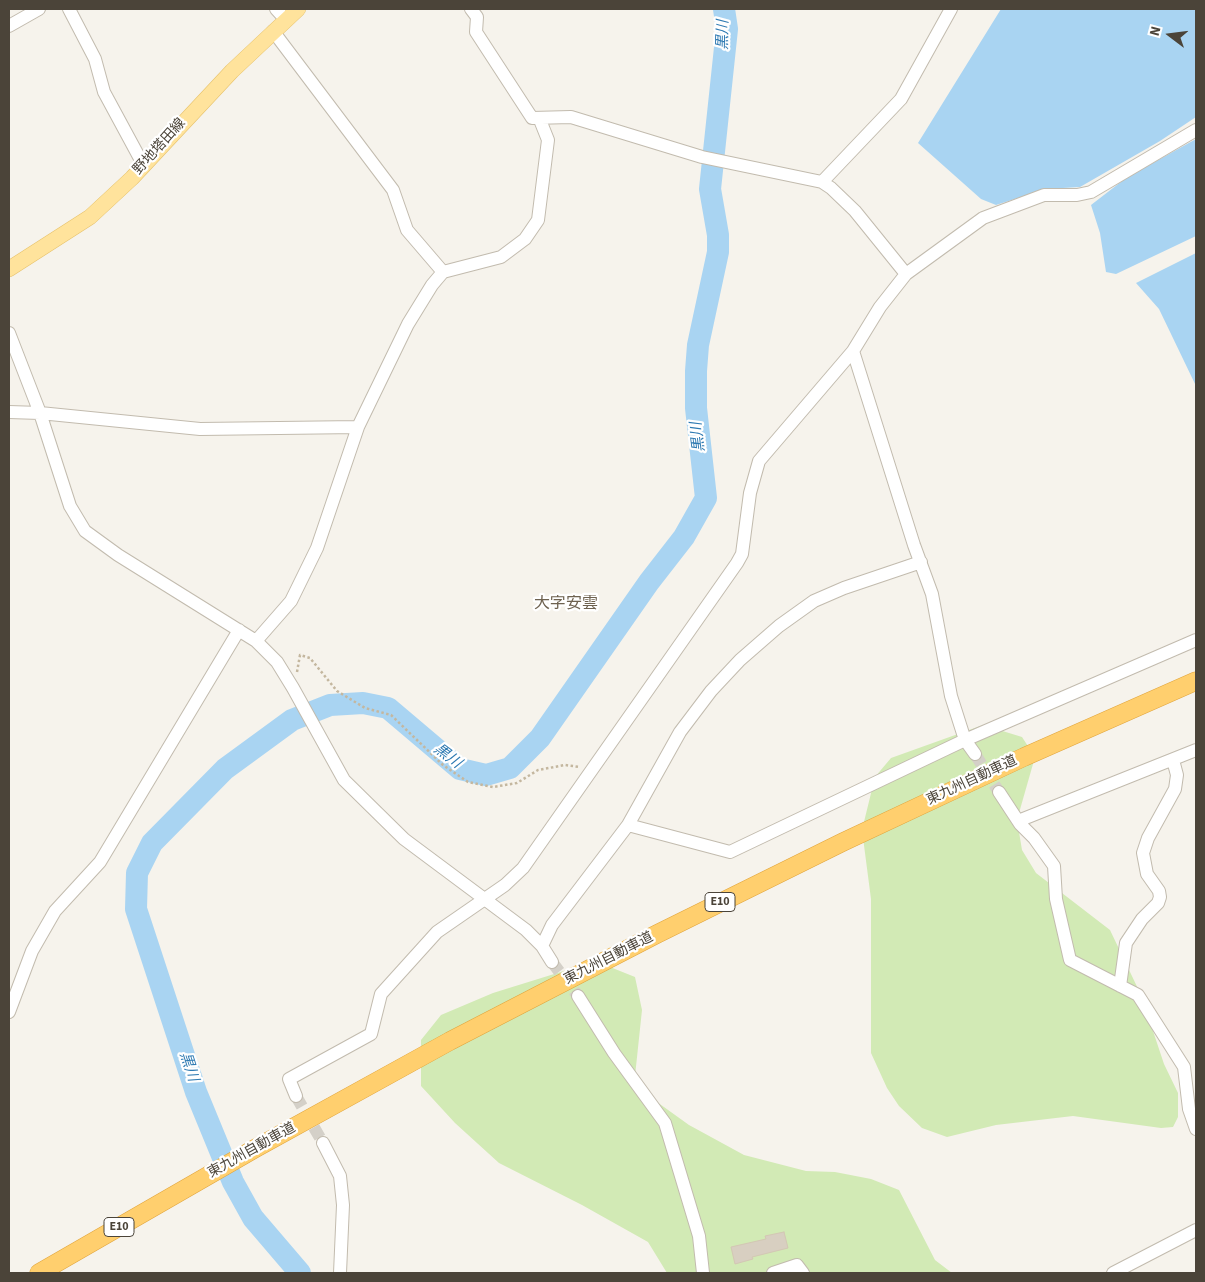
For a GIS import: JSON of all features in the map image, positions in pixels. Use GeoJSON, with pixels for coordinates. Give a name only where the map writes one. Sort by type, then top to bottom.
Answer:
{"type":"FeatureCollection","features":[{"type":"Feature","properties":{"kind":"highway","name":"東九州自動車道"},"geometry":{"type":"LineString","coordinates":[[39,1273],[256,1148],[450,1041],[754,885],[1024,757],[1196,681]]}},
{"type":"Feature","properties":{"kind":"main road","name":"野地塔田線"},"geometry":{"type":"LineString","coordinates":[[9,269],[90,217],[144,166],[220,83],[273,31],[281,14],[298,9]]}},
{"type":"Feature","properties":{"kind":"street"},"geometry":{"type":"LineString","coordinates":[[9,26],[39,9]]}},
{"type":"Feature","properties":{"kind":"street"},"geometry":{"type":"LineString","coordinates":[[69,9],[95,59],[104,92],[144,166]]}},
{"type":"Feature","properties":{"kind":"street"},"geometry":{"type":"LineString","coordinates":[[471,9],[477,17],[476,32],[532,118],[540,120],[571,117],[702,156],[822,182],[832,188],[855,211],[906,274]]}},
{"type":"Feature","properties":{"kind":"street"},"geometry":{"type":"LineString","coordinates":[[822,182],[901,99],[951,9]]}},
{"type":"Feature","properties":{"kind":"street"},"geometry":{"type":"LineString","coordinates":[[273,31],[394,190],[407,230],[442,272]]}},
{"type":"Feature","properties":{"kind":"street"},"geometry":{"type":"LineString","coordinates":[[256,641],[291,601],[318,548],[358,427],[408,324],[432,284],[442,272],[501,257],[525,239],[538,220],[548,140],[540,120]]}},
{"type":"Feature","properties":{"kind":"street"},"geometry":{"type":"LineString","coordinates":[[296,1096],[289,1079],[371,1034],[381,994],[437,932],[506,885],[523,868],[737,563],[742,554],[750,493],[759,461],[853,351],[880,307],[906,274],[983,218],[1044,195],[1077,195],[1092,192],[1196,130]]}},
{"type":"Feature","properties":{"kind":"street"},"geometry":{"type":"LineString","coordinates":[[9,333],[40,413],[70,506],[85,532],[118,555],[256,641],[276,662],[293,688],[344,780],[404,839],[526,930],[542,946],[552,962]]}},
{"type":"Feature","properties":{"kind":"street"},"geometry":{"type":"LineString","coordinates":[[853,351],[932,594],[951,696],[965,740],[974,754]]}},
{"type":"Feature","properties":{"kind":"street"},"geometry":{"type":"LineString","coordinates":[[9,412],[40,413],[200,429],[358,427]]}},
{"type":"Feature","properties":{"kind":"street"},"geometry":{"type":"LineString","coordinates":[[542,946],[552,925],[628,825],[680,732],[711,691],[740,660],[779,626],[814,601],[844,588],[921,562]]}},
{"type":"Feature","properties":{"kind":"street"},"geometry":{"type":"LineString","coordinates":[[9,1012],[32,951],[55,911],[100,862],[239,630]]}},
{"type":"Feature","properties":{"kind":"street"},"geometry":{"type":"LineString","coordinates":[[628,825],[730,852],[965,740],[1196,640]]}},
{"type":"Feature","properties":{"kind":"street"},"geometry":{"type":"LineString","coordinates":[[1018,821],[1196,750]]}},
{"type":"Feature","properties":{"kind":"street"},"geometry":{"type":"LineString","coordinates":[[1120,986],[1126,943],[1142,920],[1158,904],[1160,898],[1159,891],[1147,874],[1143,853],[1148,838],[1175,789],[1177,775],[1173,760]]}},
{"type":"Feature","properties":{"kind":"street"},"geometry":{"type":"LineString","coordinates":[[1000,792],[1018,821],[1054,866],[1056,899],[1070,960],[1138,995],[1184,1067],[1189,1109],[1196,1129]]}},
{"type":"Feature","properties":{"kind":"street"},"geometry":{"type":"LineString","coordinates":[[578,996],[614,1053],[665,1123],[699,1236],[703,1273]]}},
{"type":"Feature","properties":{"kind":"street"},"geometry":{"type":"LineString","coordinates":[[324,1143],[340,1176],[343,1205],[340,1273]]}},
{"type":"Feature","properties":{"kind":"street"},"geometry":{"type":"LineString","coordinates":[[1113,1273],[1196,1230]]}},
{"type":"Feature","properties":{"kind":"street"},"geometry":{"type":"LineString","coordinates":[[773,1273],[797,1265],[802,1273]]}},
{"type":"Feature","properties":{"kind":"path"},"geometry":{"type":"LineString","coordinates":[[293,688],[300,655],[310,658],[337,691],[365,708],[391,715],[443,765],[468,782],[493,787],[517,783],[538,770],[547,768],[564,765],[592,768]]}},
{"type":"Feature","properties":{"kind":"green space"},"geometry":{"type":"Polygon","coordinates":[[[983,725],[1022,737],[1035,757],[1017,820],[1022,850],[1036,873],[1110,930],[1141,995],[1164,1064],[1178,1093],[1178,1117],[1173,1127],[1161,1128],[1073,1116],[996,1125],[947,1137],[922,1128],[899,1106],[887,1088],[871,1053],[871,899],[862,830],[875,777],[891,758],[983,725]]]}},
{"type":"Feature","properties":{"kind":"green space"},"geometry":{"type":"Polygon","coordinates":[[[610,967],[635,977],[642,1010],[635,1076],[650,1097],[689,1125],[744,1155],[806,1171],[835,1172],[871,1179],[899,1190],[935,1260],[952,1273],[667,1273],[648,1242],[582,1205],[499,1163],[455,1123],[421,1086],[421,1040],[441,1015],[493,993],[567,970],[610,967]]]}},
{"type":"Feature","properties":{"kind":"water"},"geometry":{"type":"Polygon","coordinates":[[[1001,9],[1196,9],[1196,117],[1160,141],[1080,187],[1046,189],[996,205],[981,199],[918,143],[1001,9]]]}},
{"type":"Feature","properties":{"kind":"water"},"geometry":{"type":"Polygon","coordinates":[[[1196,139],[1196,236],[1116,274],[1106,272],[1100,233],[1091,205],[1126,178],[1196,139]]]}},
{"type":"Feature","properties":{"kind":"water"},"geometry":{"type":"Polygon","coordinates":[[[1196,253],[1196,386],[1159,309],[1136,283],[1196,253]]]}},
{"type":"Feature","properties":{"kind":"building"},"geometry":{"type":"Polygon","coordinates":[[[784,1232],[788,1248],[752,1257],[753,1259],[735,1264],[731,1247],[766,1239],[765,1236],[784,1232]]]}},
{"type":"Feature","properties":{"kind":"waterway","name":"黒川"},"geometry":{"type":"LineString","coordinates":[[300,1273],[253,1218],[233,1182],[196,1092],[136,909],[137,873],[152,843],[225,769],[292,720],[330,705],[363,703],[388,708],[460,769],[486,775],[510,768],[540,738],[649,582],[684,537],[706,498],[696,408],[696,371],[698,345],[718,252],[718,235],[710,189],[727,29],[724,9]]}},
{"type":"Feature","properties":{"kind":"tunnel"},"geometry":{"type":"LineString","coordinates":[[975,754],[999,792]]}},
{"type":"Feature","properties":{"kind":"tunnel"},"geometry":{"type":"LineString","coordinates":[[552,962],[578,996]]}},
{"type":"Feature","properties":{"kind":"tunnel"},"geometry":{"type":"LineString","coordinates":[[296,1096],[323,1143]]}},
{"type":"Feature","properties":{"kind":"district","name":"大字安雲"},"geometry":{"type":"Point","coordinates":[566,604]}}]}
